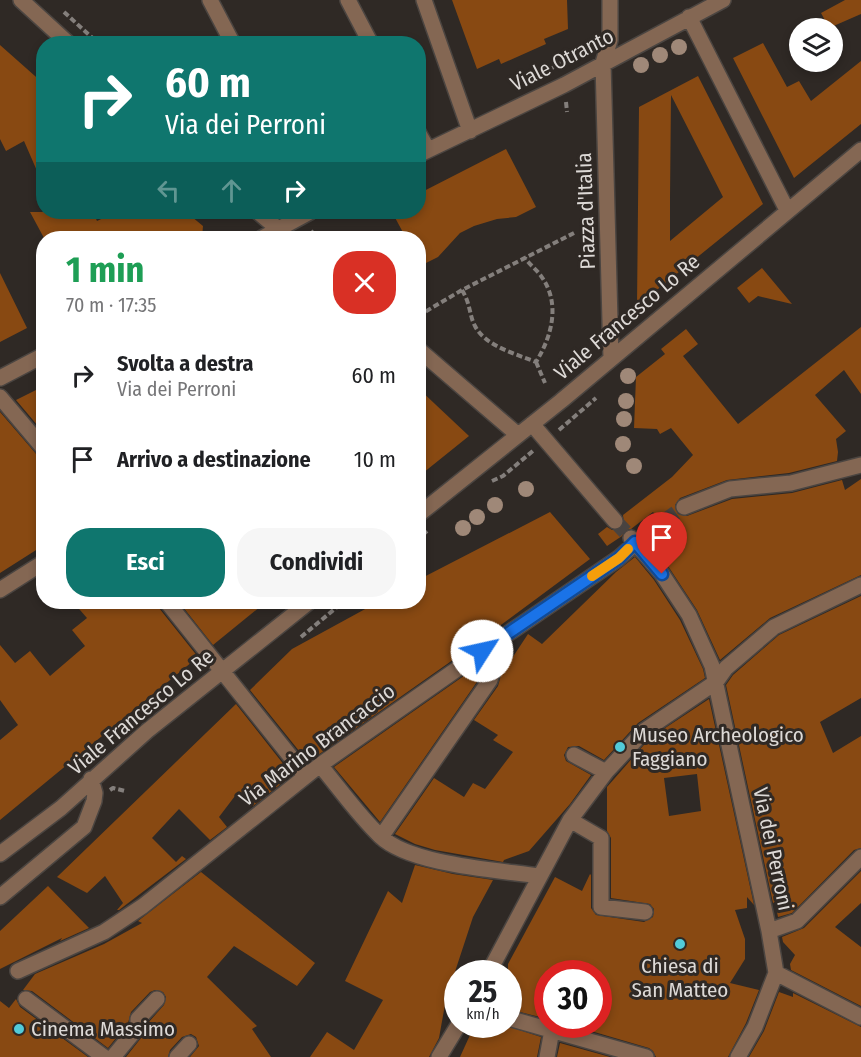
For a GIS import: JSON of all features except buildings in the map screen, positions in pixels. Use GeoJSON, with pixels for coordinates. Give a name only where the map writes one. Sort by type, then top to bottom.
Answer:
{"type":"FeatureCollection","features":[{"type":"Feature","properties":{"kind":"street"},"geometry":{"type":"LineString","coordinates":[[21,0],[60,36]]}},
{"type":"Feature","properties":{"kind":"street"},"geometry":{"type":"LineString","coordinates":[[210,0],[228,36]]}},
{"type":"Feature","properties":{"kind":"street"},"geometry":{"type":"LineString","coordinates":[[348,0],[367,36]]}},
{"type":"Feature","properties":{"kind":"street"},"geometry":{"type":"LineString","coordinates":[[424,0],[470,130]]}},
{"type":"Feature","properties":{"kind":"street","name":"Piazza d'Italia"},"geometry":{"type":"LineString","coordinates":[[610,0],[610,40],[603,63],[611,358]]}},
{"type":"Feature","properties":{"kind":"street","name":"Viale Otranto"},"geometry":{"type":"LineString","coordinates":[[426,152],[564,85],[723,0]]}},
{"type":"Feature","properties":{"kind":"street"},"geometry":{"type":"LineString","coordinates":[[689,17],[787,210]]}},
{"type":"Feature","properties":{"kind":"street","name":"Viale Francesco Lo Re"},"geometry":{"type":"LineString","coordinates":[[426,508],[532,424],[861,150]]}},
{"type":"Feature","properties":{"kind":"street"},"geometry":{"type":"LineString","coordinates":[[266,219],[280,231]]}},
{"type":"Feature","properties":{"kind":"street"},"geometry":{"type":"LineString","coordinates":[[287,231],[301,219]]}},
{"type":"Feature","properties":{"kind":"street"},"geometry":{"type":"LineString","coordinates":[[426,356],[518,435]]}},
{"type":"Feature","properties":{"kind":"street"},"geometry":{"type":"LineString","coordinates":[[0,378],[36,359]]}},
{"type":"Feature","properties":{"kind":"street"},"geometry":{"type":"LineString","coordinates":[[0,397],[36,440]]}},
{"type":"Feature","properties":{"kind":"street"},"geometry":{"type":"LineString","coordinates":[[532,424],[615,521]]}},
{"type":"Feature","properties":{"kind":"street"},"geometry":{"type":"LineString","coordinates":[[684,507],[730,489],[791,483],[861,465]]}},
{"type":"Feature","properties":{"kind":"street","name":"Via Marino Brancaccio"},"geometry":{"type":"LineString","coordinates":[[18,971],[104,932],[143,906],[320,765],[619,558],[637,538]]}},
{"type":"Feature","properties":{"kind":"street","name":"Via dei Perroni"},"geometry":{"type":"LineString","coordinates":[[637,538],[689,615],[712,666],[776,973]]}},
{"type":"Feature","properties":{"kind":"street"},"geometry":{"type":"LineString","coordinates":[[0,590],[36,567]]}},
{"type":"Feature","properties":{"kind":"street"},"geometry":{"type":"LineString","coordinates":[[495,960],[570,820],[606,772],[644,730],[716,682],[726,668],[774,627],[861,585]]}},
{"type":"Feature","properties":{"kind":"street"},"geometry":{"type":"LineString","coordinates":[[173,609],[306,776]]}},
{"type":"Feature","properties":{"kind":"street","name":"Viale Francesco Lo Re"},"geometry":{"type":"LineString","coordinates":[[0,854],[61,808],[222,670],[300,609]]}},
{"type":"Feature","properties":{"kind":"street"},"geometry":{"type":"LineString","coordinates":[[381,837],[490,680],[500,639]]}},
{"type":"Feature","properties":{"kind":"street"},"geometry":{"type":"LineString","coordinates":[[574,755],[606,772]]}},
{"type":"Feature","properties":{"kind":"street"},"geometry":{"type":"LineString","coordinates":[[320,765],[381,837],[408,853],[445,862],[539,876]]}},
{"type":"Feature","properties":{"kind":"street"},"geometry":{"type":"LineString","coordinates":[[0,897],[84,826],[94,801],[95,793],[91,780]]}},
{"type":"Feature","properties":{"kind":"street"},"geometry":{"type":"LineString","coordinates":[[570,820],[601,838],[601,907],[645,912]]}},
{"type":"Feature","properties":{"kind":"street"},"geometry":{"type":"LineString","coordinates":[[769,931],[797,921],[861,856]]}},
{"type":"Feature","properties":{"kind":"street"},"geometry":{"type":"LineString","coordinates":[[738,1057],[755,1027],[776,973],[861,1017]]}},
{"type":"Feature","properties":{"kind":"street"},"geometry":{"type":"LineString","coordinates":[[26,999],[104,1057]]}},
{"type":"Feature","properties":{"kind":"street"},"geometry":{"type":"LineString","coordinates":[[113,1057],[138,1027],[138,1019],[157,999]]}},
{"type":"Feature","properties":{"kind":"street"},"geometry":{"type":"LineString","coordinates":[[439,1057],[451,1038]]}},
{"type":"Feature","properties":{"kind":"street"},"geometry":{"type":"LineString","coordinates":[[547,1057],[551,1038]]}},
{"type":"Feature","properties":{"kind":"street"},"geometry":{"type":"LineString","coordinates":[[580,1038],[646,1057]]}},
{"type":"Feature","properties":{"kind":"street"},"geometry":{"type":"LineString","coordinates":[[177,1057],[189,1044]]}},
{"type":"Feature","properties":{"kind":"path"},"geometry":{"type":"LineString","coordinates":[[59,7],[90,36]]}},
{"type":"Feature","properties":{"kind":"path"},"geometry":{"type":"LineString","coordinates":[[426,311],[462,290],[574,233]]}},
{"type":"Feature","properties":{"kind":"path"},"geometry":{"type":"LineString","coordinates":[[525,258],[541,275],[549,290],[553,309],[550,331],[543,351],[536,362]]}},
{"type":"Feature","properties":{"kind":"path"},"geometry":{"type":"LineString","coordinates":[[462,290],[469,301],[474,325],[483,337],[536,362],[545,383]]}},
{"type":"Feature","properties":{"kind":"path"},"geometry":{"type":"LineString","coordinates":[[512,468],[597,398]]}},
{"type":"Feature","properties":{"kind":"path"},"geometry":{"type":"LineString","coordinates":[[301,637],[335,609]]}},
{"type":"Feature","properties":{"kind":"tunnel"},"geometry":{"type":"LineString","coordinates":[[645,535],[684,507]]}},
{"type":"Feature","properties":{"kind":"tunnel"},"geometry":{"type":"LineString","coordinates":[[615,521],[631,538]]}},
{"type":"Feature","properties":{"kind":"slow traffic"},"geometry":{"type":"LineString","coordinates":[[592,576],[619,558],[628,549]]}},
{"type":"Feature","properties":{"kind":"place","name":"Museo Archeologico Faggiano"},"geometry":{"type":"Point","coordinates":[620,747]}},
{"type":"Feature","properties":{"kind":"place","name":"Chiesa di San Matteo"},"geometry":{"type":"Point","coordinates":[680,944]}},
{"type":"Feature","properties":{"kind":"place","name":"Cinema Massimo"},"geometry":{"type":"Point","coordinates":[19,1029]}},
{"type":"Feature","properties":{"kind":"route"},"geometry":{"type":"LineString","coordinates":[[482,651],[619,558],[635,542],[662,574]]}}]}
